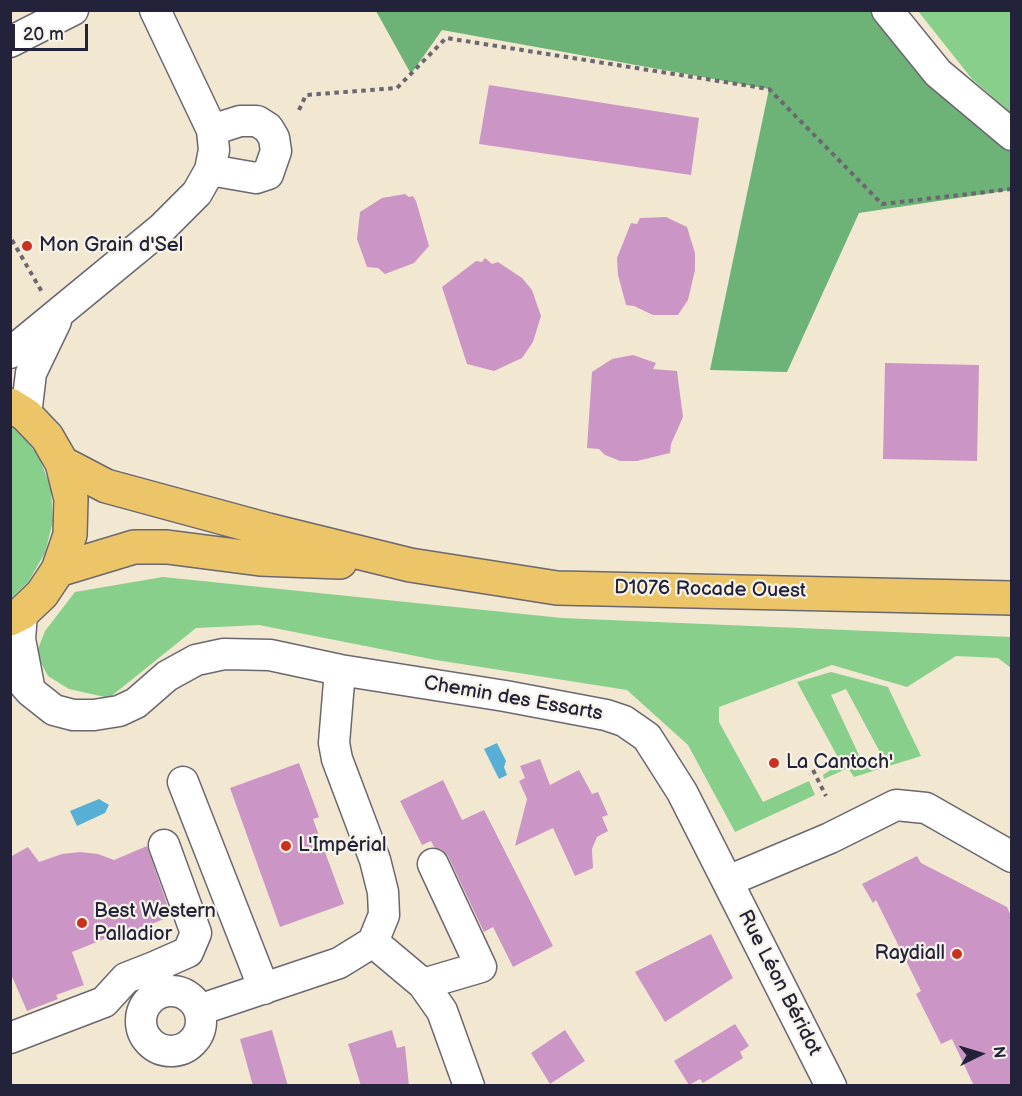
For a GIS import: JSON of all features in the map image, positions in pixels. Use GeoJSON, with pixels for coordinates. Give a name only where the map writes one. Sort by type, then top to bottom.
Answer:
{"type":"FeatureCollection","features":[{"type":"Feature","properties":{"kind":"main road"},"geometry":{"type":"LineString","coordinates":[[16,616],[42,594],[57,570],[70,536],[71,499],[62,463],[47,437],[18,410]]}},
{"type":"Feature","properties":{"kind":"main road"},"geometry":{"type":"LineString","coordinates":[[62,463],[116,489],[410,565]]}},
{"type":"Feature","properties":{"kind":"main road"},"geometry":{"type":"LineString","coordinates":[[57,570],[134,547],[166,547],[260,559],[410,565]]}},
{"type":"Feature","properties":{"kind":"main road","name":"D1076 Rocade Ouest"},"geometry":{"type":"LineString","coordinates":[[410,565],[557,588],[1011,598]]}},
{"type":"Feature","properties":{"kind":"street"},"geometry":{"type":"LineString","coordinates":[[10,42],[73,10]]}},
{"type":"Feature","properties":{"kind":"street"},"geometry":{"type":"LineString","coordinates":[[10,353],[51,305],[162,228],[197,193],[210,170],[214,150],[212,130],[155,10]]}},
{"type":"Feature","properties":{"kind":"street"},"geometry":{"type":"LineString","coordinates":[[887,10],[938,73],[1011,135]]}},
{"type":"Feature","properties":{"kind":"street"},"geometry":{"type":"LineString","coordinates":[[210,170],[256,178],[268,174],[276,151],[274,138],[268,128],[257,121],[240,121],[212,130]]}},
{"type":"Feature","properties":{"kind":"street"},"geometry":{"type":"LineString","coordinates":[[18,410],[51,305]]}},
{"type":"Feature","properties":{"kind":"street"},"geometry":{"type":"LineString","coordinates":[[16,616],[30,691]]}},
{"type":"Feature","properties":{"kind":"street","name":"Chemin des Essarts"},"geometry":{"type":"LineString","coordinates":[[10,668],[30,691],[54,710],[94,715],[119,711],[136,704],[167,676],[196,660],[224,654],[270,655],[340,670],[505,696],[606,715],[624,722],[647,737],[661,757],[728,881]]}},
{"type":"Feature","properties":{"kind":"street"},"geometry":{"type":"LineString","coordinates":[[199,1010],[339,963],[373,942],[384,915],[383,892],[375,860],[337,759],[334,743],[340,670]]}},
{"type":"Feature","properties":{"kind":"street"},"geometry":{"type":"LineString","coordinates":[[183,782],[264,989]]}},
{"type":"Feature","properties":{"kind":"street"},"geometry":{"type":"LineString","coordinates":[[728,881],[830,838],[896,805],[926,808],[1011,857]]}},
{"type":"Feature","properties":{"kind":"street"},"geometry":{"type":"LineString","coordinates":[[10,1038],[104,1002],[126,978],[158,979],[172,990],[189,996],[199,1010],[200,1031],[195,1040],[177,1051],[157,1048],[142,1033],[141,1012],[154,995],[158,979],[188,952],[196,933],[191,911],[164,845]]}},
{"type":"Feature","properties":{"kind":"street"},"geometry":{"type":"LineString","coordinates":[[423,984],[481,967],[433,864]]}},
{"type":"Feature","properties":{"kind":"street","name":"Rue Léon Béridot"},"geometry":{"type":"LineString","coordinates":[[728,881],[831,1086]]}},
{"type":"Feature","properties":{"kind":"street"},"geometry":{"type":"LineString","coordinates":[[373,942],[423,984],[442,1011],[469,1086]]}},
{"type":"Feature","properties":{"kind":"path"},"geometry":{"type":"LineString","coordinates":[[300,110],[306,95],[397,88],[446,38],[769,89],[882,204],[1011,189]]}},
{"type":"Feature","properties":{"kind":"path"},"geometry":{"type":"LineString","coordinates":[[12,240],[51,305]]}},
{"type":"Feature","properties":{"kind":"path"},"geometry":{"type":"LineString","coordinates":[[813,770],[826,796]]}},
{"type":"Feature","properties":{"kind":"green space"},"geometry":{"type":"Polygon","coordinates":[[[376,11],[877,11],[1011,137],[1011,190],[859,213],[787,372],[710,370],[769,89],[442,30],[411,74],[376,11]]]}},
{"type":"Feature","properties":{"kind":"green space"},"geometry":{"type":"Polygon","coordinates":[[[918,11],[1011,11],[1011,113],[972,79],[918,11]]]}},
{"type":"Feature","properties":{"kind":"green space"},"geometry":{"type":"Polygon","coordinates":[[[11,425],[19,431],[39,457],[51,488],[53,521],[45,553],[28,582],[11,598],[11,425]]]}},
{"type":"Feature","properties":{"kind":"green space"},"geometry":{"type":"Polygon","coordinates":[[[163,577],[562,618],[1012,637],[1011,668],[998,658],[956,656],[907,687],[832,665],[719,707],[719,722],[763,802],[809,781],[815,795],[735,832],[688,745],[627,690],[436,660],[259,625],[196,628],[109,698],[69,689],[48,676],[36,654],[45,631],[75,592],[163,577]]]}},
{"type":"Feature","properties":{"kind":"green space"},"geometry":{"type":"Polygon","coordinates":[[[831,672],[888,687],[921,756],[854,777],[848,768],[824,779],[823,775],[841,763],[797,682],[831,672]],[[846,689],[831,695],[864,766],[882,756],[846,689]]]}},
{"type":"Feature","properties":{"kind":"water"},"geometry":{"type":"Polygon","coordinates":[[[497,743],[506,761],[504,767],[507,775],[499,779],[484,749],[497,743]]]}},
{"type":"Feature","properties":{"kind":"water"},"geometry":{"type":"Polygon","coordinates":[[[99,799],[109,805],[105,813],[77,826],[70,811],[99,799]]]}},
{"type":"Feature","properties":{"kind":"building"},"geometry":{"type":"Polygon","coordinates":[[[489,85],[699,118],[691,175],[479,144],[489,85]]]}},
{"type":"Feature","properties":{"kind":"building"},"geometry":{"type":"Polygon","coordinates":[[[405,194],[409,197],[413,196],[416,201],[429,246],[414,263],[385,274],[378,268],[367,267],[357,239],[360,212],[382,198],[405,194]]]}},
{"type":"Feature","properties":{"kind":"building"},"geometry":{"type":"Polygon","coordinates":[[[666,217],[687,227],[695,253],[695,270],[688,300],[678,315],[653,315],[634,306],[626,305],[618,275],[617,258],[631,223],[637,224],[640,218],[666,217]]]}},
{"type":"Feature","properties":{"kind":"building"},"geometry":{"type":"Polygon","coordinates":[[[485,258],[492,264],[498,262],[522,278],[532,290],[541,316],[533,342],[522,358],[494,371],[467,364],[442,287],[476,261],[482,262],[485,258]]]}},
{"type":"Feature","properties":{"kind":"building"},"geometry":{"type":"Polygon","coordinates":[[[633,355],[656,363],[653,369],[677,371],[683,417],[671,444],[670,453],[637,461],[620,461],[605,455],[599,449],[587,448],[592,372],[612,359],[633,355]]]}},
{"type":"Feature","properties":{"kind":"building"},"geometry":{"type":"Polygon","coordinates":[[[885,363],[979,365],[977,461],[883,459],[885,363]]]}},
{"type":"Feature","properties":{"kind":"building"},"geometry":{"type":"Polygon","coordinates":[[[540,759],[550,785],[579,770],[592,794],[598,792],[608,815],[602,817],[608,831],[597,837],[592,849],[593,868],[575,876],[553,828],[515,846],[527,799],[519,781],[525,778],[520,766],[540,759]]]}},
{"type":"Feature","properties":{"kind":"building","name":"L'Impérial"},"geometry":{"type":"Polygon","coordinates":[[[299,763],[319,817],[313,819],[344,904],[280,927],[230,788],[299,763]]]}},
{"type":"Feature","properties":{"kind":"building"},"geometry":{"type":"Polygon","coordinates":[[[443,780],[462,820],[484,810],[553,946],[513,967],[493,927],[484,932],[448,856],[442,850],[434,847],[431,841],[422,845],[400,801],[443,780]]]}},
{"type":"Feature","properties":{"kind":"building","name":"Best Western Palladior"},"geometry":{"type":"Polygon","coordinates":[[[147,846],[171,916],[111,941],[109,937],[72,952],[84,985],[56,995],[58,999],[27,1011],[10,972],[10,857],[28,847],[39,862],[62,854],[80,852],[98,854],[114,860],[147,846]]]}},
{"type":"Feature","properties":{"kind":"building","name":"Raydiall"},"geometry":{"type":"Polygon","coordinates":[[[917,856],[921,863],[1007,907],[1011,916],[1011,1086],[974,1086],[952,1039],[941,1044],[916,994],[921,991],[876,900],[873,903],[862,884],[917,856]]]}},
{"type":"Feature","properties":{"kind":"building"},"geometry":{"type":"Polygon","coordinates":[[[711,934],[733,978],[665,1022],[635,972],[711,934]]]}},
{"type":"Feature","properties":{"kind":"building"},"geometry":{"type":"Polygon","coordinates":[[[735,1024],[749,1046],[740,1052],[743,1058],[703,1083],[700,1079],[689,1085],[674,1061],[735,1024]]]}},
{"type":"Feature","properties":{"kind":"building"},"geometry":{"type":"Polygon","coordinates":[[[272,1030],[288,1086],[253,1086],[240,1039],[272,1030]]]}},
{"type":"Feature","properties":{"kind":"building"},"geometry":{"type":"Polygon","coordinates":[[[392,1030],[397,1048],[405,1046],[409,1086],[361,1086],[348,1044],[392,1030]]]}},
{"type":"Feature","properties":{"kind":"building"},"geometry":{"type":"Polygon","coordinates":[[[565,1030],[585,1061],[550,1084],[531,1053],[565,1030]]]}},
{"type":"Feature","properties":{"kind":"place","name":"Mon Grain d'Sel"},"geometry":{"type":"Point","coordinates":[27,246]}},
{"type":"Feature","properties":{"kind":"place","name":"La Cantoch'"},"geometry":{"type":"Point","coordinates":[774,763]}},
{"type":"Feature","properties":{"kind":"place","name":"L'Impérial"},"geometry":{"type":"Point","coordinates":[286,846]}},
{"type":"Feature","properties":{"kind":"place","name":"Best Western Palladior"},"geometry":{"type":"Point","coordinates":[82,923]}},
{"type":"Feature","properties":{"kind":"place","name":"Raydiall"},"geometry":{"type":"Point","coordinates":[957,954]}}]}
